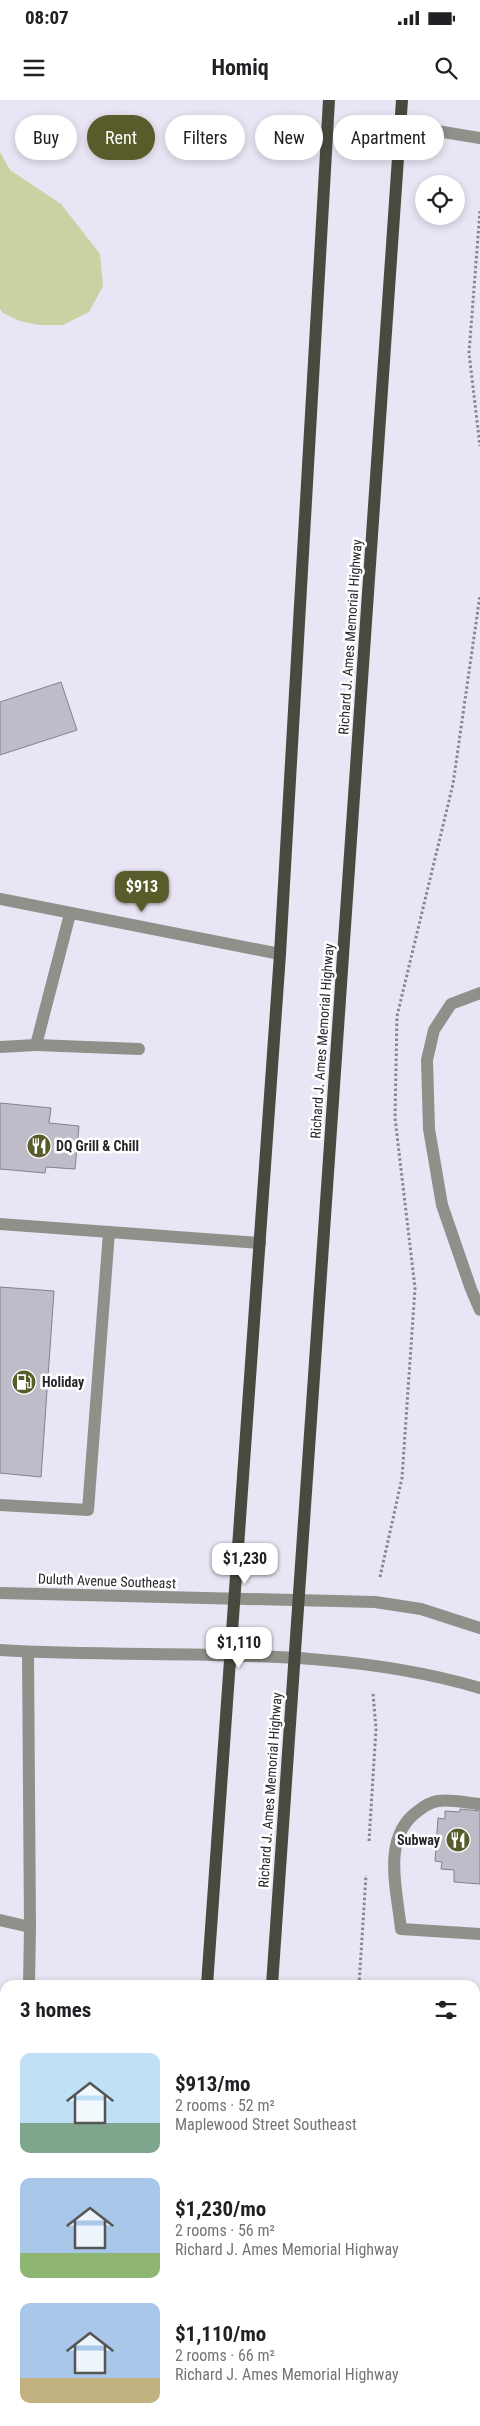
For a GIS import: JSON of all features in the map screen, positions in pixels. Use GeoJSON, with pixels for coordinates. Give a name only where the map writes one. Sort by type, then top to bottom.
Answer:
{"type":"FeatureCollection","features":[{"type":"Feature","properties":{"kind":"main road"},"geometry":{"type":"LineString","coordinates":[[207,1980],[280,954],[329,100]]}},
{"type":"Feature","properties":{"kind":"main road","name":"Richard J. Ames Memorial Highway"},"geometry":{"type":"LineString","coordinates":[[401,115],[402,100]]}},
{"type":"Feature","properties":{"kind":"main road","name":"Richard J. Ames Memorial Highway"},"geometry":{"type":"LineString","coordinates":[[272,1980],[399,160]]}},
{"type":"Feature","properties":{"kind":"street"},"geometry":{"type":"LineString","coordinates":[[444,132],[480,138]]}},
{"type":"Feature","properties":{"kind":"street"},"geometry":{"type":"LineString","coordinates":[[0,899],[280,954]]}},
{"type":"Feature","properties":{"kind":"street"},"geometry":{"type":"LineString","coordinates":[[36,1046],[70,914]]}},
{"type":"Feature","properties":{"kind":"street"},"geometry":{"type":"LineString","coordinates":[[480,992],[451,1004],[434,1030],[427,1060],[429,1129],[442,1205],[471,1290],[480,1310]]}},
{"type":"Feature","properties":{"kind":"street"},"geometry":{"type":"LineString","coordinates":[[0,1047],[36,1046],[139,1049]]}},
{"type":"Feature","properties":{"kind":"street"},"geometry":{"type":"LineString","coordinates":[[0,1224],[260,1243]]}},
{"type":"Feature","properties":{"kind":"street"},"geometry":{"type":"LineString","coordinates":[[0,1505],[88,1510],[109,1232]]}},
{"type":"Feature","properties":{"kind":"street","name":"Duluth Avenue Southeast"},"geometry":{"type":"LineString","coordinates":[[0,1593],[375,1602],[421,1609],[480,1628]]}},
{"type":"Feature","properties":{"kind":"street"},"geometry":{"type":"LineString","coordinates":[[0,1650],[294,1658],[371,1665],[412,1672],[480,1688]]}},
{"type":"Feature","properties":{"kind":"street"},"geometry":{"type":"LineString","coordinates":[[28,1652],[30,1927],[28,1980]]}},
{"type":"Feature","properties":{"kind":"street"},"geometry":{"type":"LineString","coordinates":[[480,1804],[438,1801],[424,1807],[407,1819],[397,1836],[394,1854],[401,1929],[480,1934]]}},
{"type":"Feature","properties":{"kind":"street"},"geometry":{"type":"LineString","coordinates":[[0,1920],[30,1927]]}},
{"type":"Feature","properties":{"kind":"path"},"geometry":{"type":"LineString","coordinates":[[480,211],[469,353],[480,446]]}},
{"type":"Feature","properties":{"kind":"path"},"geometry":{"type":"LineString","coordinates":[[375,1602],[402,1478],[415,1288],[394,1118],[397,1016],[453,784],[480,595]]}},
{"type":"Feature","properties":{"kind":"path"},"geometry":{"type":"LineString","coordinates":[[369,1844],[376,1729],[371,1665]]}},
{"type":"Feature","properties":{"kind":"path"},"geometry":{"type":"LineString","coordinates":[[360,1980],[367,1872]]}},
{"type":"Feature","properties":{"kind":"green space"},"geometry":{"type":"Polygon","coordinates":[[[0,152],[10,170],[61,204],[100,254],[103,286],[89,312],[63,325],[39,325],[20,321],[3,313],[0,309],[0,152]]]}},
{"type":"Feature","properties":{"kind":"building"},"geometry":{"type":"Polygon","coordinates":[[[61,682],[77,730],[0,755],[0,702],[61,682]]]}},
{"type":"Feature","properties":{"kind":"building","name":"DQ Grill & Chill"},"geometry":{"type":"Polygon","coordinates":[[[0,1103],[51,1108],[49,1123],[79,1126],[75,1169],[46,1167],[45,1173],[0,1169],[0,1103]]]}},
{"type":"Feature","properties":{"kind":"building","name":"Holiday"},"geometry":{"type":"Polygon","coordinates":[[[0,1287],[54,1291],[41,1477],[0,1473],[0,1287]]]}},
{"type":"Feature","properties":{"kind":"building","name":"Subway"},"geometry":{"type":"Polygon","coordinates":[[[460,1809],[480,1811],[480,1884],[454,1882],[454,1870],[441,1869],[442,1862],[435,1861],[438,1818],[445,1819],[445,1811],[460,1812],[460,1809]]]}},
{"type":"Feature","properties":{"kind":"place","name":"DQ Grill & Chill"},"geometry":{"type":"Point","coordinates":[39,1146]}},
{"type":"Feature","properties":{"kind":"place","name":"Holiday"},"geometry":{"type":"Point","coordinates":[24,1382]}},
{"type":"Feature","properties":{"kind":"place","name":"Subway"},"geometry":{"type":"Point","coordinates":[458,1840]}}]}
